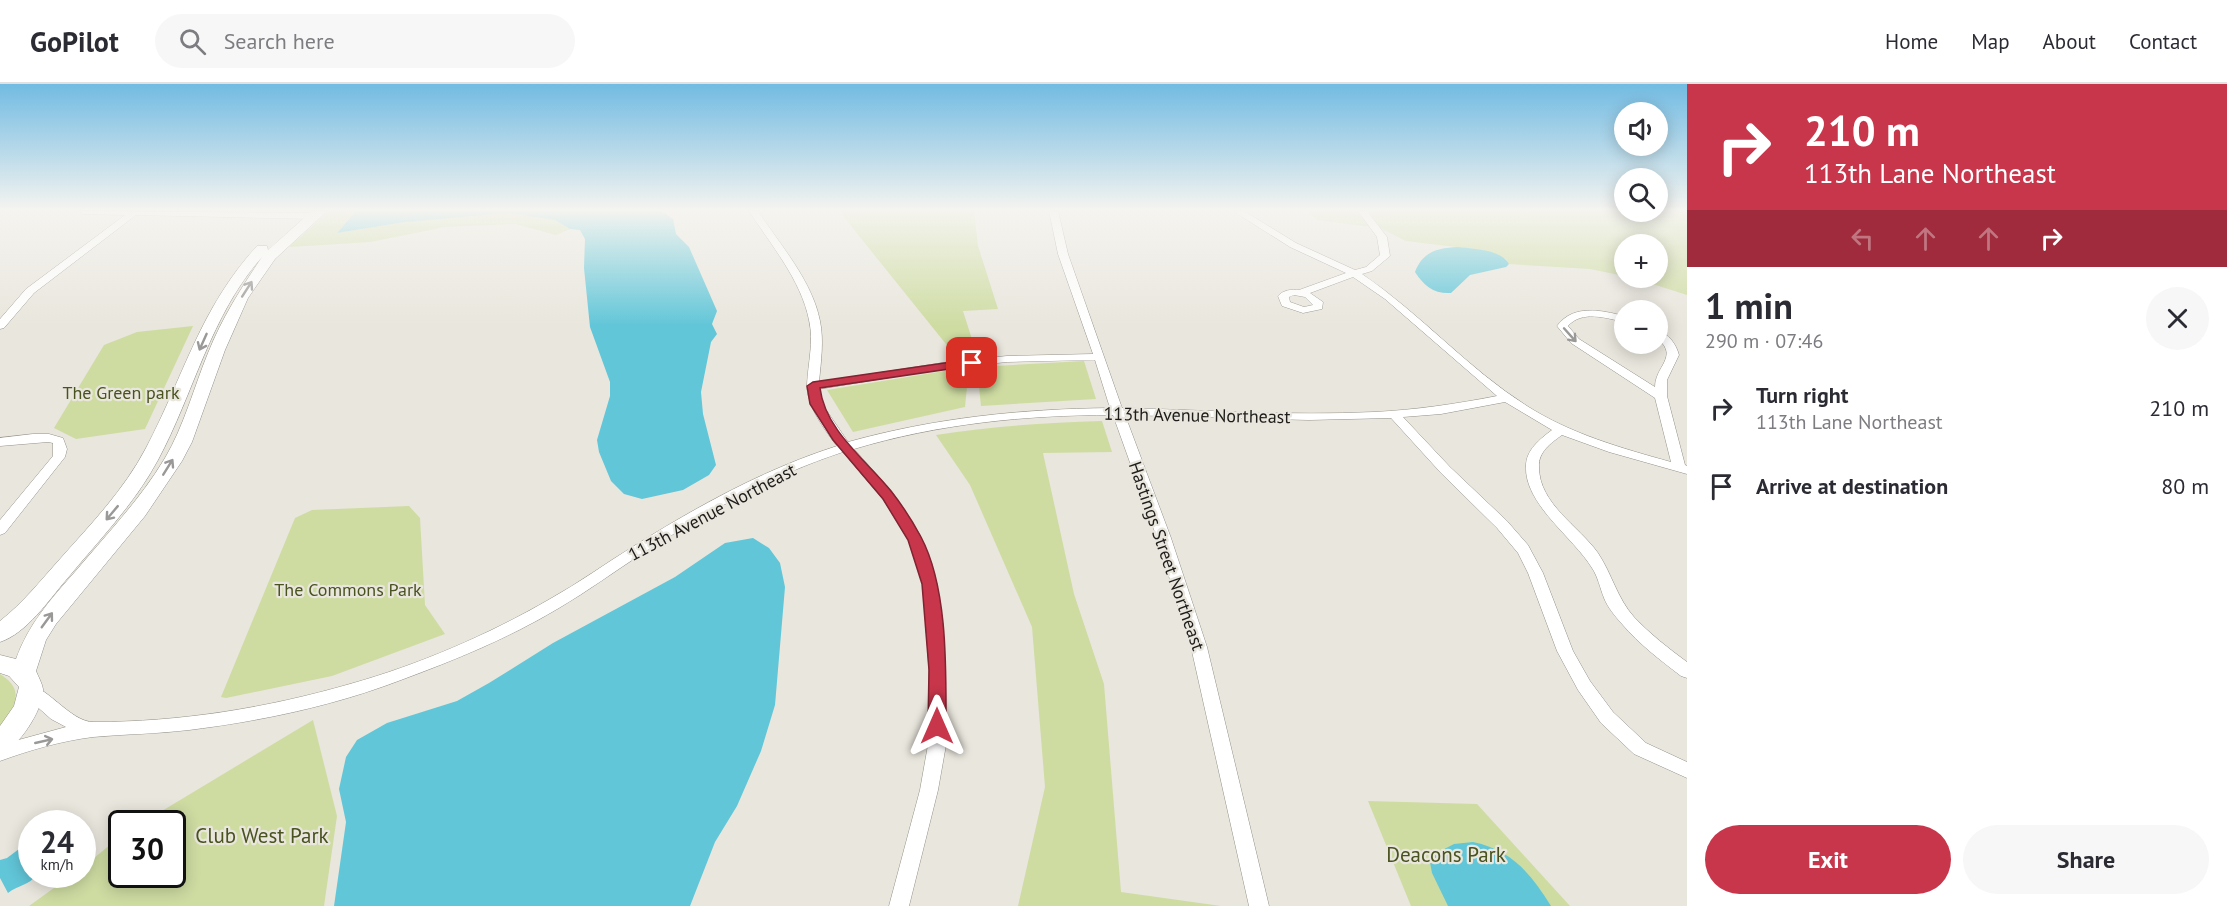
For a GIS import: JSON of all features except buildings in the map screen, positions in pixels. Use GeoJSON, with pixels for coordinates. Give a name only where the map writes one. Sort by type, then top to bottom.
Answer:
{"type":"FeatureCollection","features":[{"type":"Feature","properties":{"kind":"street"},"geometry":{"type":"LineString","coordinates":[[0,326],[30,291],[85,249]]}},
{"type":"Feature","properties":{"kind":"street"},"geometry":{"type":"LineString","coordinates":[[0,633],[28,609],[134,485],[157,445],[222,302],[254,256],[263,249]]}},
{"type":"Feature","properties":{"kind":"street"},"geometry":{"type":"LineString","coordinates":[[0,744],[17,726],[28,707],[27,682],[35,638],[48,618],[138,511],[173,460],[183,442],[217,350],[241,298],[277,249]]}},
{"type":"Feature","properties":{"kind":"street"},"geometry":{"type":"LineString","coordinates":[[779,249],[809,301],[815,321],[817,342],[813,386],[816,404],[845,448],[888,496],[915,539],[930,584],[937,670],[937,745],[929,790],[899,906]]}},
{"type":"Feature","properties":{"kind":"street","name":"Hastings Street Northeast"},"geometry":{"type":"LineString","coordinates":[[1062,249],[1164,538],[1199,647],[1259,906]]}},
{"type":"Feature","properties":{"kind":"street"},"geometry":{"type":"LineString","coordinates":[[1304,249],[1354,274],[1389,297],[1506,398],[1561,429],[1617,451],[1683,469]]}},
{"type":"Feature","properties":{"kind":"street"},"geometry":{"type":"LineString","coordinates":[[1302,293],[1369,269],[1385,256],[1384,249]]}},
{"type":"Feature","properties":{"kind":"street"},"geometry":{"type":"LineString","coordinates":[[1614,317],[1594,314],[1576,315],[1566,320],[1562,326],[1575,341],[1661,396]]}},
{"type":"Feature","properties":{"kind":"street"},"geometry":{"type":"LineString","coordinates":[[1668,342],[1671,345],[1673,355],[1661,380],[1661,396],[1683,469]]}},
{"type":"Feature","properties":{"kind":"street"},"geometry":{"type":"LineString","coordinates":[[813,386],[948,365],[1007,359],[1100,357]]}},
{"type":"Feature","properties":{"kind":"street","name":"113th Avenue Northeast"},"geometry":{"type":"LineString","coordinates":[[0,753],[89,730],[159,727],[270,711],[327,698],[379,681],[471,645],[543,611],[652,541],[752,486],[806,461],[890,435],[978,418],[1040,413],[1395,415],[1416,414],[1506,398]]}},
{"type":"Feature","properties":{"kind":"street"},"geometry":{"type":"LineString","coordinates":[[1395,415],[1450,476],[1488,509],[1525,551],[1538,576],[1560,640],[1611,723],[1644,750],[1659,759],[1687,770]]}},
{"type":"Feature","properties":{"kind":"street"},"geometry":{"type":"LineString","coordinates":[[1561,429],[1540,446],[1534,456],[1534,483],[1546,506],[1595,560],[1606,580],[1613,601],[1656,648],[1687,671]]}},
{"type":"Feature","properties":{"kind":"street"},"geometry":{"type":"LineString","coordinates":[[0,442],[49,438],[59,441],[61,449],[59,457],[0,530]]}},
{"type":"Feature","properties":{"kind":"street"},"geometry":{"type":"LineString","coordinates":[[0,664],[12,666],[27,682]]}},
{"type":"Feature","properties":{"kind":"street","name":"113th Avenue Northeast"},"geometry":{"type":"LineString","coordinates":[[27,682],[57,714],[89,730]]}},
{"type":"Feature","properties":{"kind":"green space"},"geometry":{"type":"Polygon","coordinates":[[[870,249],[979,249],[998,309],[963,311],[977,355],[958,359],[870,249]]]}},
{"type":"Feature","properties":{"kind":"green space"},"geometry":{"type":"Polygon","coordinates":[[[1476,249],[1614,249],[1614,274],[1590,269],[1509,264],[1506,259],[1476,249]]]}},
{"type":"Feature","properties":{"kind":"green space"},"geometry":{"type":"Polygon","coordinates":[[[1668,249],[1687,249],[1687,295],[1665,288],[1668,288],[1668,249]]]}},
{"type":"Feature","properties":{"kind":"green space","name":"The Green park"},"geometry":{"type":"Polygon","coordinates":[[[193,326],[145,429],[76,439],[54,428],[104,345],[137,332],[193,326]]]}},
{"type":"Feature","properties":{"kind":"green space"},"geometry":{"type":"Polygon","coordinates":[[[1084,361],[1096,399],[981,406],[977,367],[1084,361]]]}},
{"type":"Feature","properties":{"kind":"green space"},"geometry":{"type":"Polygon","coordinates":[[[969,367],[965,407],[853,432],[827,390],[969,367]]]}},
{"type":"Feature","properties":{"kind":"green space"},"geometry":{"type":"Polygon","coordinates":[[[1102,421],[1112,452],[1043,453],[1074,594],[1104,684],[1121,892],[1221,906],[1018,906],[1045,787],[1032,627],[970,485],[936,435],[1019,425],[1102,421]]]}},
{"type":"Feature","properties":{"kind":"green space","name":"The Commons Park"},"geometry":{"type":"Polygon","coordinates":[[[409,506],[420,518],[425,605],[445,634],[332,676],[226,698],[221,697],[295,518],[312,510],[409,506]]]}},
{"type":"Feature","properties":{"kind":"green space"},"geometry":{"type":"Polygon","coordinates":[[[0,674],[8,680],[16,693],[10,714],[0,729],[0,674]]]}},
{"type":"Feature","properties":{"kind":"green space","name":"Club West Park"},"geometry":{"type":"Polygon","coordinates":[[[313,720],[337,816],[324,906],[29,906],[54,888],[96,888],[96,856],[108,847],[108,888],[186,888],[186,810],[164,810],[313,720]]]}},
{"type":"Feature","properties":{"kind":"green space","name":"Deacons Park"},"geometry":{"type":"Polygon","coordinates":[[[1368,801],[1477,804],[1570,906],[1411,906],[1368,801]]]}},
{"type":"Feature","properties":{"kind":"water"},"geometry":{"type":"Polygon","coordinates":[[[585,249],[690,249],[717,311],[712,324],[717,334],[711,342],[701,392],[703,414],[716,465],[709,475],[683,490],[642,499],[624,494],[611,481],[599,452],[597,440],[610,396],[610,382],[590,327],[584,268],[585,249]]]}},
{"type":"Feature","properties":{"kind":"water"},"geometry":{"type":"Polygon","coordinates":[[[1480,249],[1500,255],[1509,264],[1506,267],[1470,275],[1451,293],[1439,292],[1426,285],[1415,272],[1422,259],[1438,250],[1480,249]]]}},
{"type":"Feature","properties":{"kind":"water"},"geometry":{"type":"Polygon","coordinates":[[[753,538],[769,548],[780,563],[785,587],[775,705],[761,751],[737,806],[715,842],[690,906],[334,906],[346,822],[339,789],[346,757],[357,740],[387,723],[457,701],[553,643],[675,577],[725,543],[753,538]]]}},
{"type":"Feature","properties":{"kind":"water"},"geometry":{"type":"Polygon","coordinates":[[[1473,842],[1510,857],[1528,874],[1551,906],[1448,906],[1432,873],[1429,857],[1454,844],[1473,842]]]}},
{"type":"Feature","properties":{"kind":"water"},"geometry":{"type":"Polygon","coordinates":[[[18,850],[18,887],[8,893],[0,878],[0,860],[18,850]]]}},
{"type":"Feature","properties":{"kind":"route"},"geometry":{"type":"LineString","coordinates":[[937,726],[937,670],[930,584],[915,539],[888,496],[839,440],[816,404],[813,386],[972,363]]}}]}
